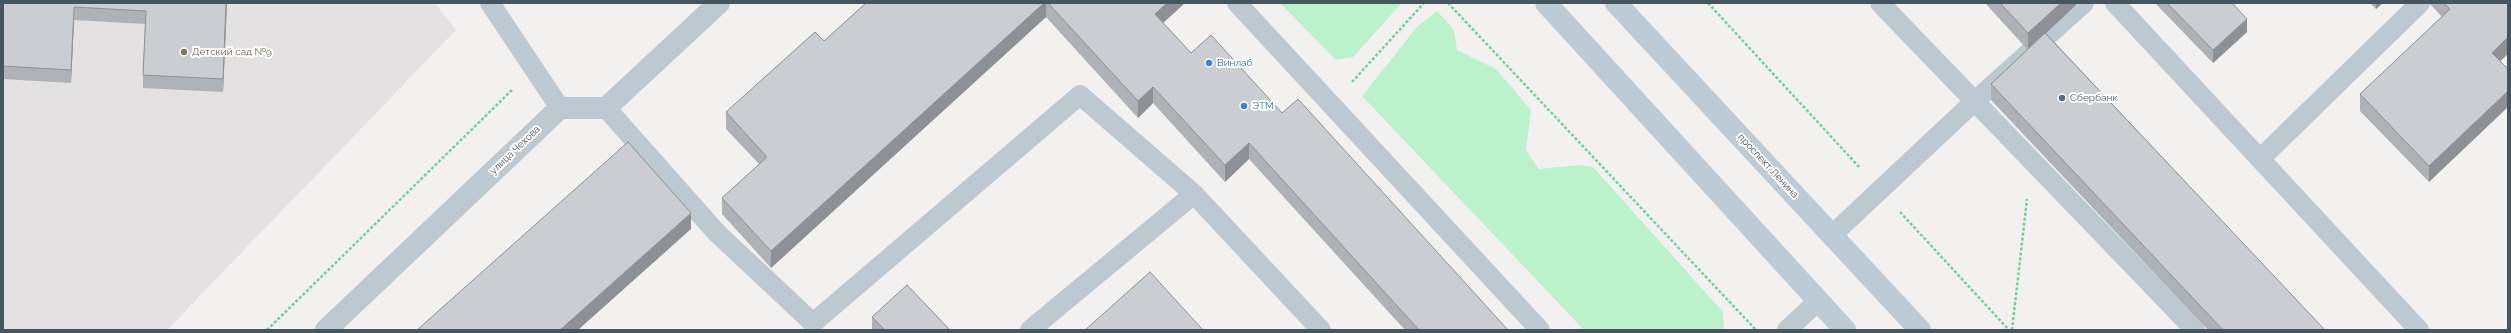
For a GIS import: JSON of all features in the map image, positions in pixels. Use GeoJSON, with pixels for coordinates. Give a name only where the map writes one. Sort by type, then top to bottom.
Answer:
{"type":"FeatureCollection","features":[{"type":"Feature","properties":{"kind":"main road"},"geometry":{"type":"LineString","coordinates":[[1546,3],[1845,330]]}},
{"type":"Feature","properties":{"kind":"main road","name":"проспект Ленина"},"geometry":{"type":"LineString","coordinates":[[1616,3],[1920,330]]}},
{"type":"Feature","properties":{"kind":"street"},"geometry":{"type":"LineString","coordinates":[[560,108],[606,108],[719,3]]}},
{"type":"Feature","properties":{"kind":"street","name":"улица Чехова"},"geometry":{"type":"LineString","coordinates":[[326,330],[560,108]]}},
{"type":"Feature","properties":{"kind":"lane"},"geometry":{"type":"LineString","coordinates":[[490,3],[560,108]]}},
{"type":"Feature","properties":{"kind":"lane"},"geometry":{"type":"LineString","coordinates":[[1237,3],[1540,330]]}},
{"type":"Feature","properties":{"kind":"lane"},"geometry":{"type":"LineString","coordinates":[[1880,3],[1976,100],[2195,330]]}},
{"type":"Feature","properties":{"kind":"lane"},"geometry":{"type":"LineString","coordinates":[[1832,235],[1976,100],[2084,3]]}},
{"type":"Feature","properties":{"kind":"lane"},"geometry":{"type":"LineString","coordinates":[[2115,3],[2419,330]]}},
{"type":"Feature","properties":{"kind":"lane"},"geometry":{"type":"LineString","coordinates":[[2260,159],[2420,3]]}},
{"type":"Feature","properties":{"kind":"lane"},"geometry":{"type":"LineString","coordinates":[[606,108],[717,233],[817,327],[1080,95],[1194,194],[1321,330]]}},
{"type":"Feature","properties":{"kind":"lane"},"geometry":{"type":"LineString","coordinates":[[1030,330],[1194,194]]}},
{"type":"Feature","properties":{"kind":"lane"},"geometry":{"type":"LineString","coordinates":[[1787,330],[1818,301]]}},
{"type":"Feature","properties":{"kind":"path"},"geometry":{"type":"LineString","coordinates":[[1331,104],[1424,3]]}},
{"type":"Feature","properties":{"kind":"path"},"geometry":{"type":"LineString","coordinates":[[1448,3],[1756,330]]}},
{"type":"Feature","properties":{"kind":"path"},"geometry":{"type":"LineString","coordinates":[[1708,3],[1862,170]]}},
{"type":"Feature","properties":{"kind":"path"},"geometry":{"type":"LineString","coordinates":[[267,330],[534,69]]}},
{"type":"Feature","properties":{"kind":"path"},"geometry":{"type":"LineString","coordinates":[[2012,330],[2032,159]]}},
{"type":"Feature","properties":{"kind":"path"},"geometry":{"type":"LineString","coordinates":[[1898,210],[2009,330]]}},
{"type":"Feature","properties":{"kind":"shaded area"},"geometry":{"type":"Polygon","coordinates":[[[3,3],[435,3],[456,30],[167,330],[3,330],[3,3]]]}},
{"type":"Feature","properties":{"kind":"green space"},"geometry":{"type":"Polygon","coordinates":[[[1280,3],[1402,3],[1353,57],[1336,60],[1280,3]]]}},
{"type":"Feature","properties":{"kind":"green space"},"geometry":{"type":"Polygon","coordinates":[[[1437,11],[1454,30],[1457,50],[1496,69],[1531,110],[1526,150],[1539,169],[1579,165],[1593,167],[1723,312],[1724,330],[1584,330],[1362,96],[1417,27],[1437,11]]]}},
{"type":"Feature","properties":{"kind":"building","name":"Детский сад №9"},"geometry":{"type":"Polygon","coordinates":[[[3,3],[226,3],[223,79],[143,75],[146,11],[74,7],[71,70],[3,66],[3,3]]]}},
{"type":"Feature","properties":{"kind":"building"},"geometry":{"type":"Polygon","coordinates":[[[866,3],[1044,3],[771,251],[722,198],[767,157],[726,112],[815,32],[824,41],[866,3]]]}},
{"type":"Feature","properties":{"kind":"building"},"geometry":{"type":"Polygon","coordinates":[[[1048,3],[1167,3],[1155,14],[1191,53],[1211,35],[1282,113],[1298,99],[1508,330],[1419,330],[1249,143],[1225,165],[1153,87],[1138,101],[1048,3]]]}},
{"type":"Feature","properties":{"kind":"building"},"geometry":{"type":"Polygon","coordinates":[[[2000,3],[2061,3],[2028,33],[2000,3]]]}},
{"type":"Feature","properties":{"kind":"building"},"geometry":{"type":"Polygon","coordinates":[[[2167,3],[2232,3],[2247,19],[2213,50],[2167,3]]]}},
{"type":"Feature","properties":{"kind":"building"},"geometry":{"type":"Polygon","coordinates":[[[2444,3],[2508,3],[2508,37],[2492,53],[2508,69],[2508,91],[2429,166],[2360,94],[2450,9],[2444,3]]]}},
{"type":"Feature","properties":{"kind":"building"},"geometry":{"type":"Polygon","coordinates":[[[2045,33],[2324,329],[2323,330],[2223,330],[1991,84],[2045,33]]]}},
{"type":"Feature","properties":{"kind":"building"},"geometry":{"type":"Polygon","coordinates":[[[628,142],[691,213],[560,330],[417,330],[628,142]]]}},
{"type":"Feature","properties":{"kind":"building"},"geometry":{"type":"Polygon","coordinates":[[[1150,272],[1203,330],[1085,330],[1150,272]]]}},
{"type":"Feature","properties":{"kind":"building"},"geometry":{"type":"Polygon","coordinates":[[[907,285],[950,330],[885,330],[872,317],[907,285]]]}},
{"type":"Feature","properties":{"kind":"place","name":"Детский сад №9"},"geometry":{"type":"Point","coordinates":[184,52]}},
{"type":"Feature","properties":{"kind":"place","name":"Винлаб"},"geometry":{"type":"Point","coordinates":[1209,63]}},
{"type":"Feature","properties":{"kind":"place","name":"Сбербанк"},"geometry":{"type":"Point","coordinates":[2062,98]}},
{"type":"Feature","properties":{"kind":"place","name":"ЭТМ"},"geometry":{"type":"Point","coordinates":[1244,106]}}]}
